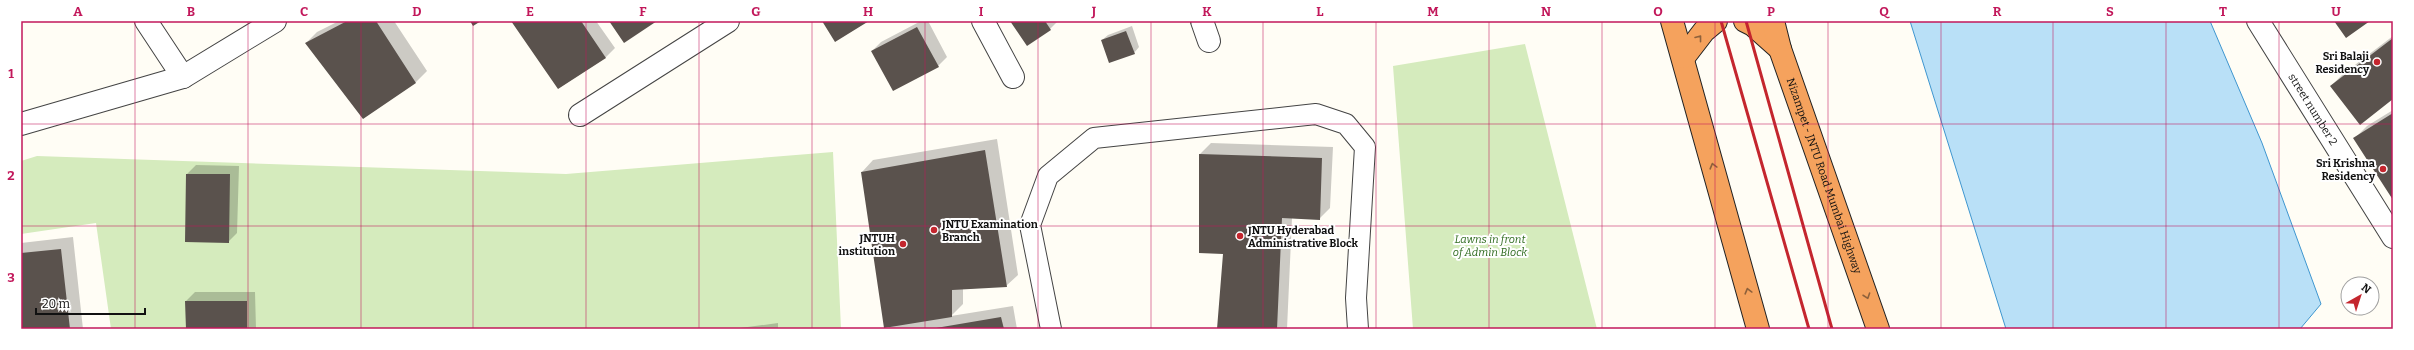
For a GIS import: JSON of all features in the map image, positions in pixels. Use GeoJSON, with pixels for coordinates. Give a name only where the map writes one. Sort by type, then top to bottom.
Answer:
{"type":"FeatureCollection","features":[{"type":"Feature","properties":{"kind":"highway"},"geometry":{"type":"LineString","coordinates":[[1672,21],[1684,57],[1758,329]]}},
{"type":"Feature","properties":{"kind":"highway"},"geometry":{"type":"LineString","coordinates":[[1684,57],[1704,31],[1716,21]]}},
{"type":"Feature","properties":{"kind":"highway"},"geometry":{"type":"LineString","coordinates":[[1745,21],[1753,25],[1780,49]]}},
{"type":"Feature","properties":{"kind":"highway","name":"Nizampet - JNTU Road Mumbai Highway"},"geometry":{"type":"LineString","coordinates":[[1773,21],[1780,49],[1878,329]]}},
{"type":"Feature","properties":{"kind":"street"},"geometry":{"type":"LineString","coordinates":[[146,21],[183,77]]}},
{"type":"Feature","properties":{"kind":"street"},"geometry":{"type":"LineString","coordinates":[[21,124],[183,77],[274,21]]}},
{"type":"Feature","properties":{"kind":"street"},"geometry":{"type":"LineString","coordinates":[[580,115],[728,21]]}},
{"type":"Feature","properties":{"kind":"street"},"geometry":{"type":"LineString","coordinates":[[983,21],[1013,77]]}},
{"type":"Feature","properties":{"kind":"street","name":"street number 2"},"geometry":{"type":"LineString","coordinates":[[2258,21],[2393,237]]}},
{"type":"Feature","properties":{"kind":"lane"},"geometry":{"type":"LineString","coordinates":[[1051,329],[1030,225],[1048,176],[1094,138],[1316,114],[1346,124],[1365,147],[1356,298],[1358,329]]}},
{"type":"Feature","properties":{"kind":"green space","name":"Lawns in front of Admin Block"},"geometry":{"type":"Polygon","coordinates":[[[1525,44],[1597,329],[1413,329],[1393,66],[1525,44]]]}},
{"type":"Feature","properties":{"kind":"green space"},"geometry":{"type":"Polygon","coordinates":[[[833,152],[841,329],[111,329],[96,223],[21,234],[21,161],[37,156],[566,174],[833,152]]]}},
{"type":"Feature","properties":{"kind":"water"},"geometry":{"type":"Polygon","coordinates":[[[1910,21],[2210,21],[2262,143],[2321,304],[2300,329],[2006,329],[1910,21]]]}},
{"type":"Feature","properties":{"kind":"building"},"geometry":{"type":"Polygon","coordinates":[[[347,21],[376,21],[416,83],[363,119],[305,43],[347,21]]]}},
{"type":"Feature","properties":{"kind":"building"},"geometry":{"type":"Polygon","coordinates":[[[470,21],[481,21],[473,26],[470,21]]]}},
{"type":"Feature","properties":{"kind":"building"},"geometry":{"type":"Polygon","coordinates":[[[511,21],[581,21],[606,58],[558,89],[511,21]]]}},
{"type":"Feature","properties":{"kind":"building"},"geometry":{"type":"Polygon","coordinates":[[[609,21],[657,21],[624,43],[609,21]]]}},
{"type":"Feature","properties":{"kind":"building"},"geometry":{"type":"Polygon","coordinates":[[[822,21],[869,21],[835,42],[822,21]]]}},
{"type":"Feature","properties":{"kind":"building"},"geometry":{"type":"Polygon","coordinates":[[[1010,21],[1045,21],[1051,30],[1027,46],[1010,21]]]}},
{"type":"Feature","properties":{"kind":"building"},"geometry":{"type":"Polygon","coordinates":[[[2334,21],[2370,21],[2346,38],[2334,21]]]}},
{"type":"Feature","properties":{"kind":"building"},"geometry":{"type":"Polygon","coordinates":[[[917,27],[939,67],[893,91],[871,51],[917,27]]]}},
{"type":"Feature","properties":{"kind":"building"},"geometry":{"type":"Polygon","coordinates":[[[1126,31],[1135,54],[1109,63],[1101,40],[1126,31]]]}},
{"type":"Feature","properties":{"kind":"building","name":"Sri Balaji Residency"},"geometry":{"type":"Polygon","coordinates":[[[2393,38],[2393,99],[2360,125],[2330,86],[2393,38]]]}},
{"type":"Feature","properties":{"kind":"building","name":"Sri Krishna Residency"},"geometry":{"type":"Polygon","coordinates":[[[2393,113],[2393,200],[2353,138],[2393,113]]]}},
{"type":"Feature","properties":{"kind":"building","name":"JNTU Examination Branch"},"geometry":{"type":"Polygon","coordinates":[[[985,150],[1007,287],[952,290],[952,317],[884,328],[861,172],[985,150]]]}},
{"type":"Feature","properties":{"kind":"building","name":"JNTU Hyderabad Administrative Block"},"geometry":{"type":"Polygon","coordinates":[[[1199,154],[1322,158],[1320,220],[1282,218],[1277,329],[1217,329],[1223,254],[1199,253],[1199,154]]]}},
{"type":"Feature","properties":{"kind":"building"},"geometry":{"type":"Polygon","coordinates":[[[186,174],[230,174],[229,243],[185,242],[186,174]]]}},
{"type":"Feature","properties":{"kind":"building"},"geometry":{"type":"Polygon","coordinates":[[[61,249],[70,329],[21,329],[21,253],[61,249]]]}},
{"type":"Feature","properties":{"kind":"building"},"geometry":{"type":"Polygon","coordinates":[[[185,301],[247,301],[247,329],[186,329],[185,301]]]}},
{"type":"Feature","properties":{"kind":"building"},"geometry":{"type":"Polygon","coordinates":[[[1001,317],[1004,329],[936,328],[1001,317]]]}},
{"type":"Feature","properties":{"kind":"railway"},"geometry":{"type":"LineString","coordinates":[[1721,21],[1809,329]]}},
{"type":"Feature","properties":{"kind":"railway"},"geometry":{"type":"LineString","coordinates":[[1746,21],[1832,329]]}},
{"type":"Feature","properties":{"kind":"place","name":"Sri Balaji Residency"},"geometry":{"type":"Point","coordinates":[2377,62]}},
{"type":"Feature","properties":{"kind":"place","name":"Sri Krishna Residency"},"geometry":{"type":"Point","coordinates":[2383,169]}},
{"type":"Feature","properties":{"kind":"place","name":"JNTU Examination Branch"},"geometry":{"type":"Point","coordinates":[934,230]}},
{"type":"Feature","properties":{"kind":"place","name":"JNTU Hyderabad Administrative Block"},"geometry":{"type":"Point","coordinates":[1240,236]}},
{"type":"Feature","properties":{"kind":"place","name":"JNTUH institution"},"geometry":{"type":"Point","coordinates":[903,244]}}]}
